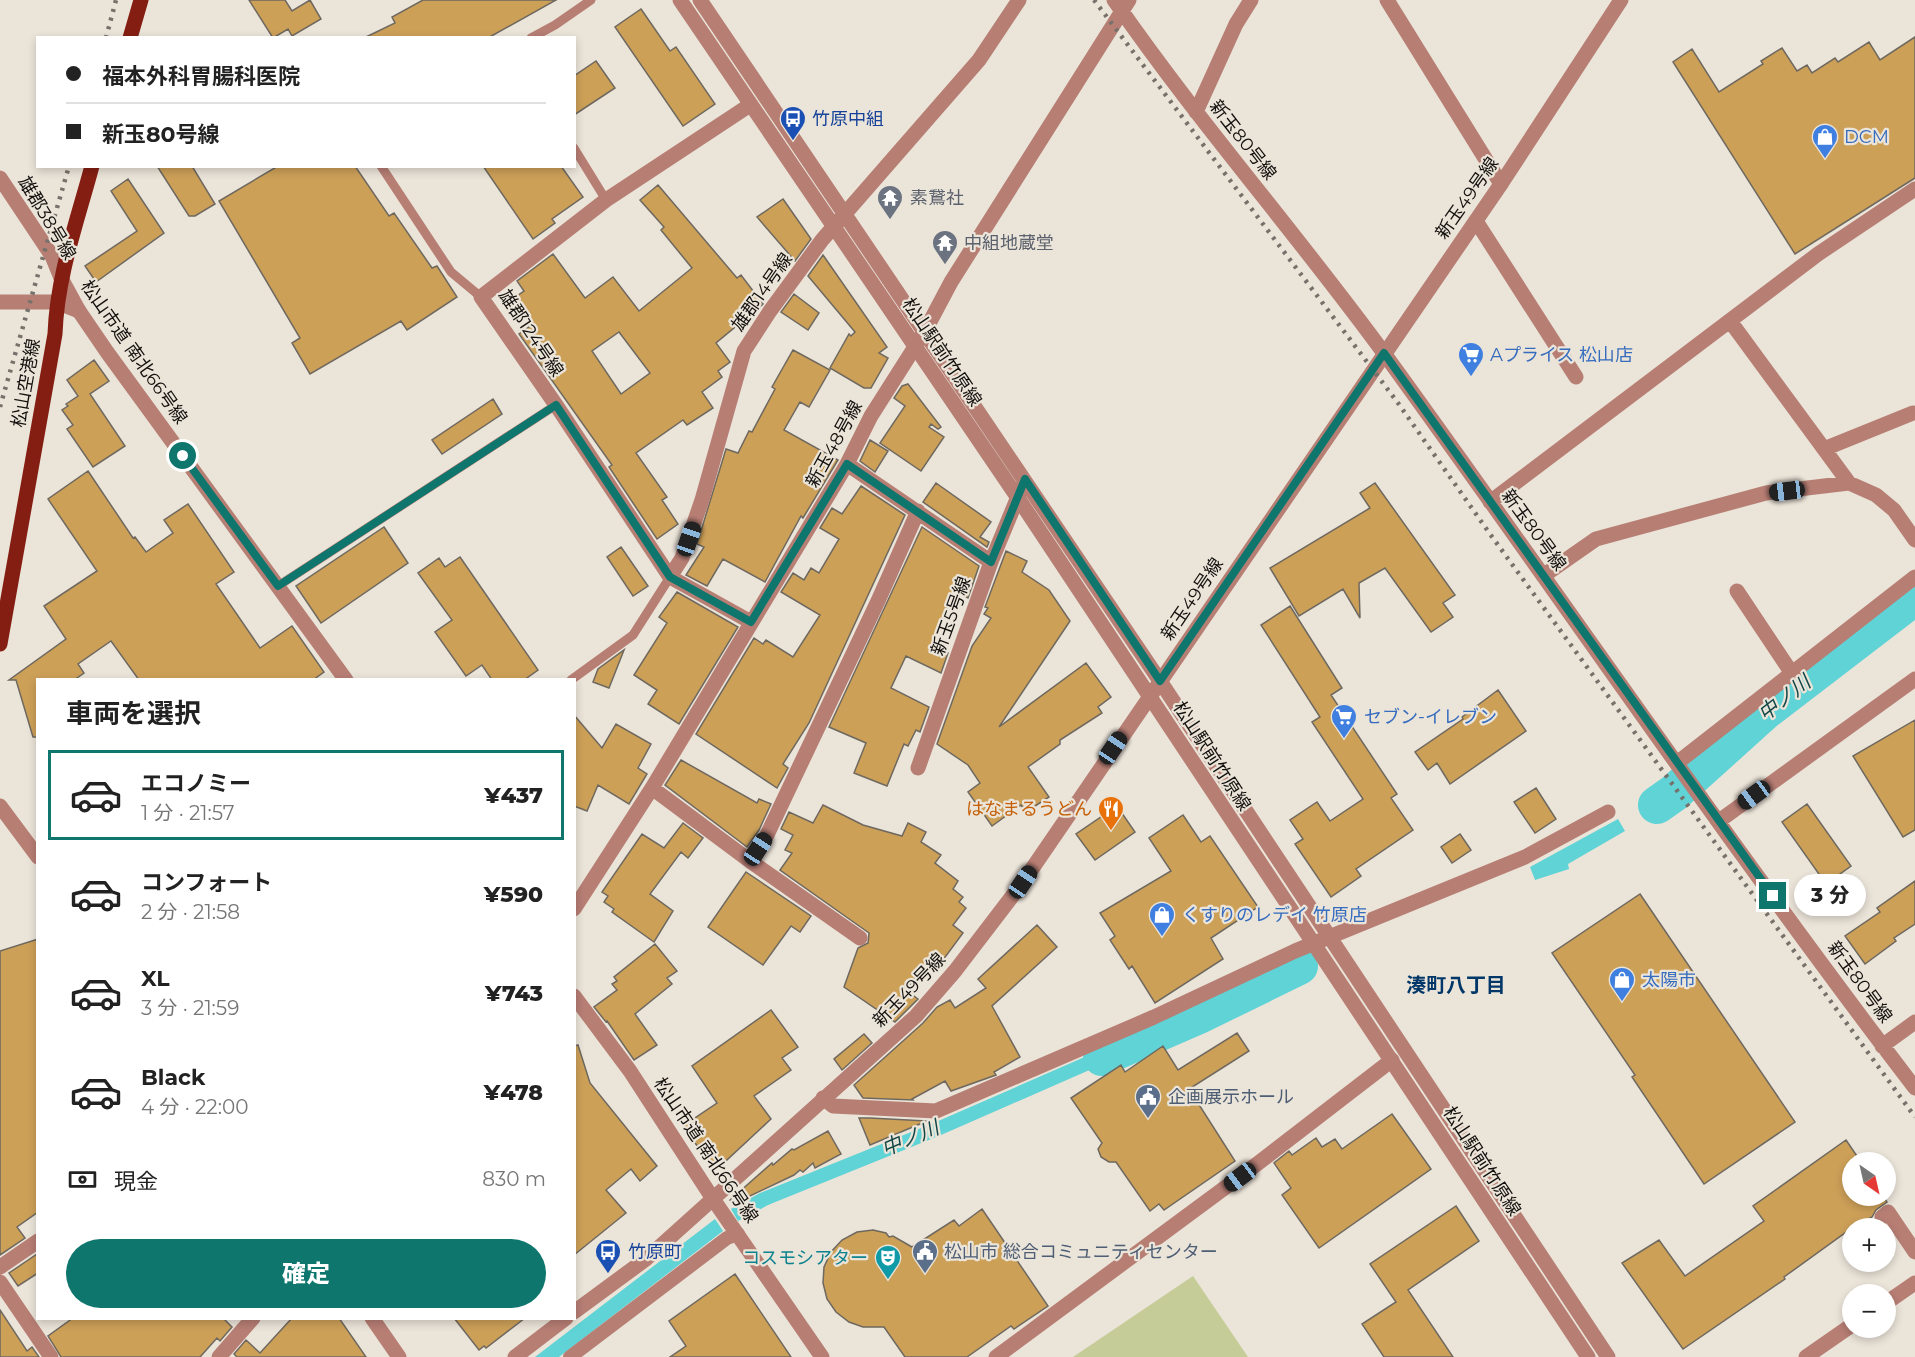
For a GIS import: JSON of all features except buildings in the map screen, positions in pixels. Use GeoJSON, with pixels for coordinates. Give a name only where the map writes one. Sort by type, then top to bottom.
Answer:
{"type":"FeatureCollection","features":[{"type":"Feature","properties":{"kind":"main road"},"geometry":{"type":"LineString","coordinates":[[131,36],[141,0]]}},
{"type":"Feature","properties":{"kind":"main road","name":"松山空港線"},"geometry":{"type":"LineString","coordinates":[[0,644],[55,334],[56,302],[91,168]]}},
{"type":"Feature","properties":{"kind":"street","name":"松山駅前竹原線"},"geometry":{"type":"LineString","coordinates":[[680,0],[1017,498],[1588,1357]]}},
{"type":"Feature","properties":{"kind":"street","name":"松山駅前竹原線"},"geometry":{"type":"LineString","coordinates":[[700,0],[845,216],[926,331],[1608,1357]]}},
{"type":"Feature","properties":{"kind":"street","name":"雄郡14号線"},"geometry":{"type":"LineString","coordinates":[[670,577],[682,558],[699,510],[744,351],[770,311],[833,229],[979,60],[1019,0]]}},
{"type":"Feature","properties":{"kind":"street"},"geometry":{"type":"LineString","coordinates":[[1196,112],[1236,24],[1251,0]]}},
{"type":"Feature","properties":{"kind":"street"},"geometry":{"type":"LineString","coordinates":[[1387,0],[1501,184]]}},
{"type":"Feature","properties":{"kind":"street","name":"新玉49号線"},"geometry":{"type":"LineString","coordinates":[[576,1311],[645,1259],[713,1199],[916,1016],[956,972],[1023,882],[1501,184],[1621,0]]}},
{"type":"Feature","properties":{"kind":"street","name":"新玉80号線"},"geometry":{"type":"LineString","coordinates":[[1121,4],[1196,112],[1384,353],[1693,786],[1915,1088]]}},
{"type":"Feature","properties":{"kind":"street","name":"新玉48号線"},"geometry":{"type":"LineString","coordinates":[[576,906],[652,788],[847,464],[871,416],[926,331],[951,282],[1121,4]]}},
{"type":"Feature","properties":{"kind":"street","name":"雄郡124号線"},"geometry":{"type":"LineString","coordinates":[[670,577],[481,297],[606,200],[764,95]]}},
{"type":"Feature","properties":{"kind":"street","name":"雄郡38号線"},"geometry":{"type":"LineString","coordinates":[[0,178],[52,256],[61,278]]}},
{"type":"Feature","properties":{"kind":"street"},"geometry":{"type":"LineString","coordinates":[[1490,502],[1818,254],[1915,189]]}},
{"type":"Feature","properties":{"kind":"street"},"geometry":{"type":"LineString","coordinates":[[1476,220],[1576,377]]}},
{"type":"Feature","properties":{"kind":"street","name":"松山市道 南北66号線"},"geometry":{"type":"LineString","coordinates":[[61,278],[79,311],[345,678]]}},
{"type":"Feature","properties":{"kind":"street"},"geometry":{"type":"LineString","coordinates":[[0,302],[56,302],[79,311]]}},
{"type":"Feature","properties":{"kind":"street"},"geometry":{"type":"LineString","coordinates":[[1730,321],[1849,483],[1876,495],[1894,510],[1915,540]]}},
{"type":"Feature","properties":{"kind":"street"},"geometry":{"type":"LineString","coordinates":[[1824,449],[1913,413]]}},
{"type":"Feature","properties":{"kind":"street"},"geometry":{"type":"LineString","coordinates":[[847,464],[991,562]]}},
{"type":"Feature","properties":{"kind":"street","name":"新玉5号線"},"geometry":{"type":"LineString","coordinates":[[918,768],[991,562],[1025,479]]}},
{"type":"Feature","properties":{"kind":"street"},"geometry":{"type":"LineString","coordinates":[[1543,576],[1596,539],[1766,493],[1849,483]]}},
{"type":"Feature","properties":{"kind":"street"},"geometry":{"type":"LineString","coordinates":[[750,861],[766,837],[918,512]]}},
{"type":"Feature","properties":{"kind":"street"},"geometry":{"type":"LineString","coordinates":[[670,577],[751,622]]}},
{"type":"Feature","properties":{"kind":"street"},"geometry":{"type":"LineString","coordinates":[[1681,768],[1705,743],[1791,672],[1915,577]]}},
{"type":"Feature","properties":{"kind":"street"},"geometry":{"type":"LineString","coordinates":[[1737,591],[1791,672]]}},
{"type":"Feature","properties":{"kind":"street"},"geometry":{"type":"LineString","coordinates":[[1719,821],[1915,680]]}},
{"type":"Feature","properties":{"kind":"street"},"geometry":{"type":"LineString","coordinates":[[652,788],[750,861],[860,938]]}},
{"type":"Feature","properties":{"kind":"street"},"geometry":{"type":"LineString","coordinates":[[0,806],[36,854]]}},
{"type":"Feature","properties":{"kind":"street"},"geometry":{"type":"LineString","coordinates":[[824,1098],[833,1106],[936,1111],[1154,1017],[1329,937],[1526,857],[1608,812]]}},
{"type":"Feature","properties":{"kind":"street","name":"松山市道 南北66号線"},"geometry":{"type":"LineString","coordinates":[[576,999],[630,1071],[713,1199],[822,1357]]}},
{"type":"Feature","properties":{"kind":"street"},"geometry":{"type":"LineString","coordinates":[[1882,1046],[1915,1022]]}},
{"type":"Feature","properties":{"kind":"street"},"geometry":{"type":"LineString","coordinates":[[996,1357],[1257,1164],[1405,1049]]}},
{"type":"Feature","properties":{"kind":"street"},"geometry":{"type":"LineString","coordinates":[[1885,1213],[1915,1252]]}},
{"type":"Feature","properties":{"kind":"street"},"geometry":{"type":"LineString","coordinates":[[570,1357],[727,1238],[731,1224]]}},
{"type":"Feature","properties":{"kind":"street"},"geometry":{"type":"LineString","coordinates":[[0,1267],[36,1242]]}},
{"type":"Feature","properties":{"kind":"street"},"geometry":{"type":"LineString","coordinates":[[0,1282],[51,1357]]}},
{"type":"Feature","properties":{"kind":"street"},"geometry":{"type":"LineString","coordinates":[[1896,1296],[1915,1283]]}},
{"type":"Feature","properties":{"kind":"street"},"geometry":{"type":"LineString","coordinates":[[219,1357],[252,1320]]}},
{"type":"Feature","properties":{"kind":"street"},"geometry":{"type":"LineString","coordinates":[[373,1320],[399,1357]]}},
{"type":"Feature","properties":{"kind":"street"},"geometry":{"type":"LineString","coordinates":[[515,1357],[563,1320]]}},
{"type":"Feature","properties":{"kind":"street"},"geometry":{"type":"LineString","coordinates":[[1806,1357],[1842,1332]]}},
{"type":"Feature","properties":{"kind":"lane"},"geometry":{"type":"LineString","coordinates":[[535,36],[591,0]]}},
{"type":"Feature","properties":{"kind":"lane"},"geometry":{"type":"LineString","coordinates":[[576,151],[606,200]]}},
{"type":"Feature","properties":{"kind":"lane"},"geometry":{"type":"LineString","coordinates":[[382,168],[451,272],[481,297]]}},
{"type":"Feature","properties":{"kind":"lane"},"geometry":{"type":"LineString","coordinates":[[278,586],[556,405]]}},
{"type":"Feature","properties":{"kind":"lane"},"geometry":{"type":"LineString","coordinates":[[574,678],[633,635],[670,577]]}},
{"type":"Feature","properties":{"kind":"green space"},"geometry":{"type":"Polygon","coordinates":[[[1193,1276],[1248,1357],[1073,1357],[1193,1276]]]}},
{"type":"Feature","properties":{"kind":"water"},"geometry":{"type":"Polygon","coordinates":[[[1618,819],[1625,831],[1568,864],[1569,869],[1535,880],[1530,867],[1618,819]]]}},
{"type":"Feature","properties":{"kind":"water"},"geometry":{"type":"Polygon","coordinates":[[[1296,960],[1303,971],[1202,1021],[1182,1028],[1176,1017],[1296,960]]]}},
{"type":"Feature","properties":{"kind":"water"},"geometry":{"type":"Polygon","coordinates":[[[1144,1031],[1151,1043],[941,1135],[768,1205],[738,1221],[731,1209],[760,1193],[936,1122],[1144,1031]]]}},
{"type":"Feature","properties":{"kind":"water"},"geometry":{"type":"Polygon","coordinates":[[[715,1219],[723,1231],[559,1357],[535,1357],[715,1219]]]}},
{"type":"Feature","properties":{"kind":"waterway","name":"中ノ川"},"geometry":{"type":"LineString","coordinates":[[1657,805],[1674,793],[1765,711],[1915,596]]}},
{"type":"Feature","properties":{"kind":"waterway","name":"中ノ川"},"geometry":{"type":"LineString","coordinates":[[1102,1057],[1201,1014],[1299,966]]}},
{"type":"Feature","properties":{"kind":"railway"},"geometry":{"type":"LineString","coordinates":[[107,36],[116,0]]}},
{"type":"Feature","properties":{"kind":"railway"},"geometry":{"type":"LineString","coordinates":[[1094,0],[1398,403],[1490,534],[1915,1117]]}},
{"type":"Feature","properties":{"kind":"railway"},"geometry":{"type":"LineString","coordinates":[[0,407],[68,168]]}},
{"type":"Feature","properties":{"kind":"place","name":"竹原中組"},"geometry":{"type":"Point","coordinates":[793,142]}},
{"type":"Feature","properties":{"kind":"place","name":"DCM"},"geometry":{"type":"Point","coordinates":[1825,160]}},
{"type":"Feature","properties":{"kind":"place","name":"素鵞社"},"geometry":{"type":"Point","coordinates":[890,221]}},
{"type":"Feature","properties":{"kind":"place","name":"中組地蔵堂"},"geometry":{"type":"Point","coordinates":[945,266]}},
{"type":"Feature","properties":{"kind":"place","name":"Aプライス 松山店"},"geometry":{"type":"Point","coordinates":[1471,378]}},
{"type":"Feature","properties":{"kind":"place","name":"セブン-イレブン"},"geometry":{"type":"Point","coordinates":[1344,740]}},
{"type":"Feature","properties":{"kind":"place","name":"はなまるうどん"},"geometry":{"type":"Point","coordinates":[1111,832]}},
{"type":"Feature","properties":{"kind":"place","name":"くすりのレデイ 竹原店"},"geometry":{"type":"Point","coordinates":[1162,938]}},
{"type":"Feature","properties":{"kind":"place","name":"太陽市"},"geometry":{"type":"Point","coordinates":[1622,1003]}},
{"type":"Feature","properties":{"kind":"place","name":"企画展示ホール"},"geometry":{"type":"Point","coordinates":[1148,1120]}},
{"type":"Feature","properties":{"kind":"place","name":"竹原町"},"geometry":{"type":"Point","coordinates":[608,1275]}},
{"type":"Feature","properties":{"kind":"place","name":"松山市 総合コミュニティセンター"},"geometry":{"type":"Point","coordinates":[925,1275]}},
{"type":"Feature","properties":{"kind":"place","name":"コスモシアター"},"geometry":{"type":"Point","coordinates":[888,1281]}},
{"type":"Feature","properties":{"kind":"district","name":"湊町八丁目"},"geometry":{"type":"Point","coordinates":[1456,985]}},
{"type":"Feature","properties":{"kind":"route"},"geometry":{"type":"LineString","coordinates":[[183,456],[278,586],[556,405],[670,577],[751,622],[847,464],[991,562],[1025,479],[1160,681],[1384,353],[1773,896]]}}]}
